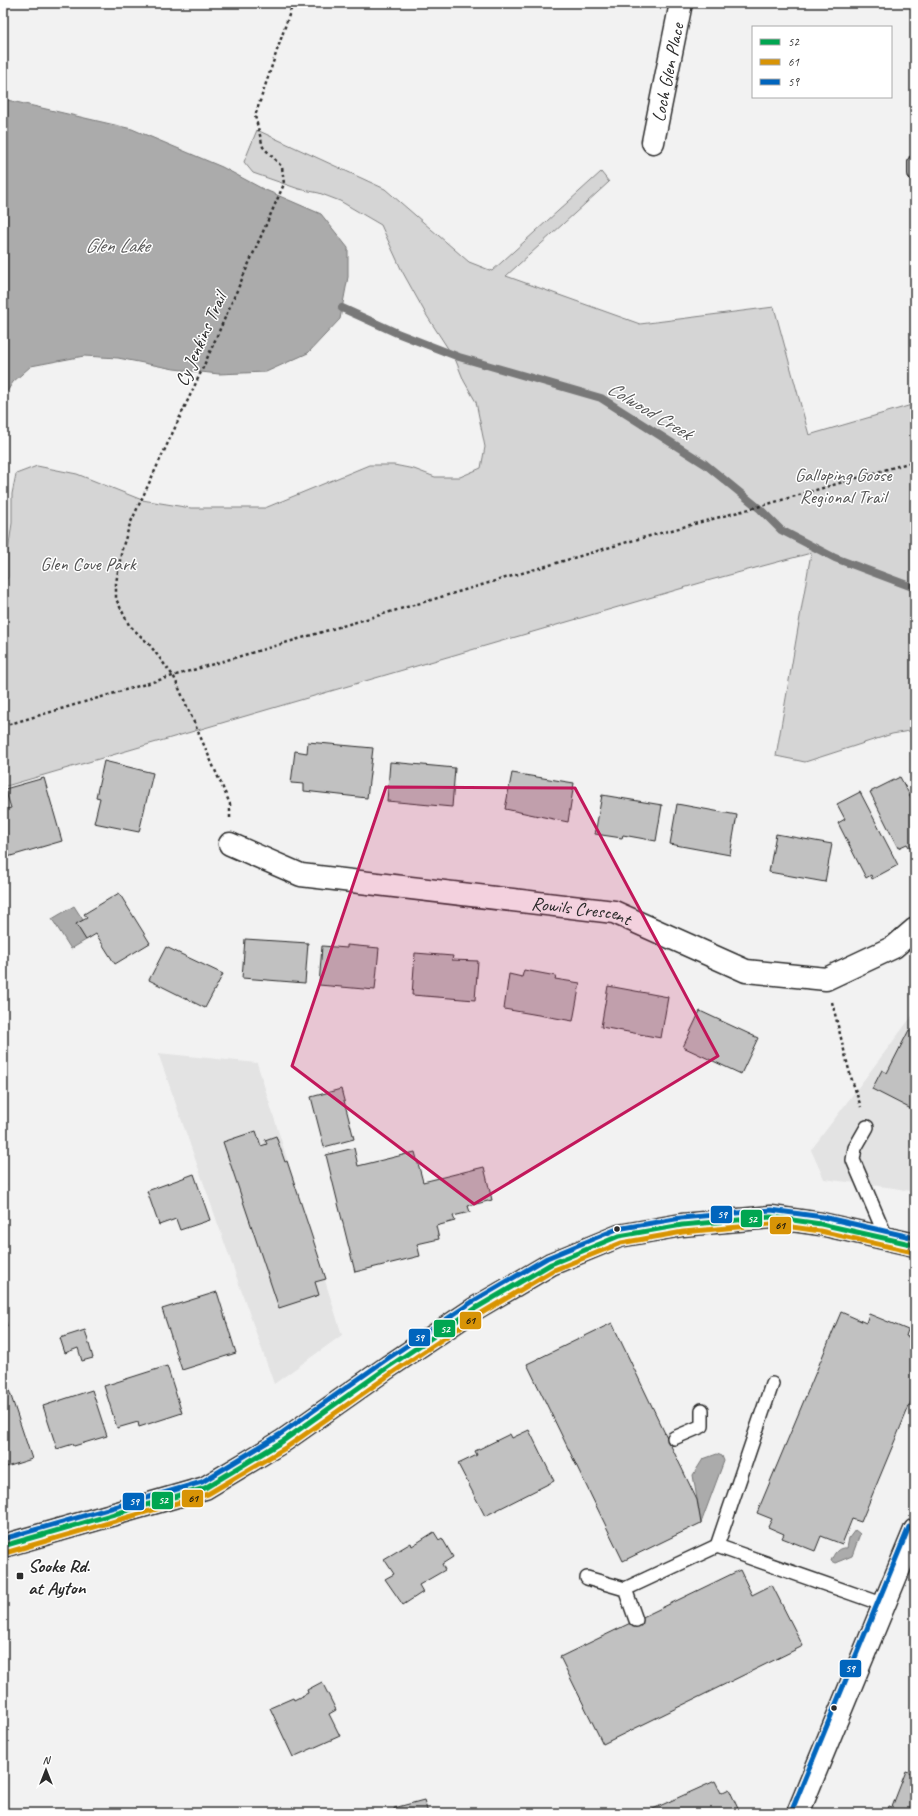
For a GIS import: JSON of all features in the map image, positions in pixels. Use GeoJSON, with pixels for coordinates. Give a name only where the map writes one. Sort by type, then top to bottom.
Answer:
{"type":"FeatureCollection","features":[{"type":"Feature","properties":{"kind":"street","name":"Loch Glen Place"},"geometry":{"type":"LineString","coordinates":[[653,142],[681,3]]}},
{"type":"Feature","properties":{"kind":"street","name":"Rowils Crescent"},"geometry":{"type":"LineString","coordinates":[[230,844],[301,875],[614,912],[746,971],[826,980]]}},
{"type":"Feature","properties":{"kind":"street"},"geometry":{"type":"LineString","coordinates":[[826,980],[894,947],[915,929]]}},
{"type":"Feature","properties":{"kind":"street"},"geometry":{"type":"LineString","coordinates":[[3,1546],[205,1488],[283,1441],[388,1367],[476,1308],[551,1264],[618,1236],[682,1225],[771,1217],[821,1224],[915,1245]]}},
{"type":"Feature","properties":{"kind":"street"},"geometry":{"type":"LineString","coordinates":[[798,1813],[915,1530]]}},
{"type":"Feature","properties":{"kind":"lane"},"geometry":{"type":"LineString","coordinates":[[915,162],[915,174]]}},
{"type":"Feature","properties":{"kind":"lane"},"geometry":{"type":"LineString","coordinates":[[867,1127],[856,1148],[853,1160],[887,1238]]}},
{"type":"Feature","properties":{"kind":"lane"},"geometry":{"type":"LineString","coordinates":[[717,1546],[772,1384]]}},
{"type":"Feature","properties":{"kind":"lane"},"geometry":{"type":"LineString","coordinates":[[674,1438],[702,1426],[702,1410]]}},
{"type":"Feature","properties":{"kind":"lane"},"geometry":{"type":"LineString","coordinates":[[587,1578],[625,1589],[717,1546],[885,1605]]}},
{"type":"Feature","properties":{"kind":"lane"},"geometry":{"type":"LineString","coordinates":[[625,1589],[636,1620]]}},
{"type":"Feature","properties":{"kind":"path","name":"Cy Jenkins Trail"},"geometry":{"type":"LineString","coordinates":[[230,844],[230,804],[174,676],[149,644],[129,625],[116,599],[116,583],[122,549],[130,524],[204,365],[284,184],[282,167],[263,147],[255,116],[293,3]]}},
{"type":"Feature","properties":{"kind":"path"},"geometry":{"type":"LineString","coordinates":[[3,726],[630,541],[768,504],[915,461]]}},
{"type":"Feature","properties":{"kind":"path"},"geometry":{"type":"LineString","coordinates":[[826,980],[850,1074],[867,1127]]}},
{"type":"Feature","properties":{"kind":"highlighted area"},"geometry":{"type":"Polygon","coordinates":[[[386,787],[575,788],[718,1056],[474,1204],[292,1066],[386,787]]]}},
{"type":"Feature","properties":{"kind":"shaded area"},"geometry":{"type":"Polygon","coordinates":[[[915,1012],[915,1192],[824,1179],[811,1150],[915,1012]]]}},
{"type":"Feature","properties":{"kind":"shaded area"},"geometry":{"type":"Polygon","coordinates":[[[158,1053],[257,1063],[342,1335],[274,1384],[158,1053]]]}},
{"type":"Feature","properties":{"kind":"green space"},"geometry":{"type":"Polygon","coordinates":[[[257,130],[385,189],[469,262],[492,271],[601,172],[609,182],[506,276],[640,324],[774,307],[809,435],[915,404],[915,730],[892,734],[805,762],[776,756],[811,553],[707,581],[3,787],[3,586],[8,577],[8,552],[12,523],[12,494],[16,474],[37,466],[77,474],[142,500],[191,508],[265,508],[369,465],[394,465],[414,469],[435,477],[460,477],[481,468],[485,447],[476,402],[464,381],[456,361],[427,316],[402,271],[381,225],[340,201],[253,173],[244,162],[257,130]]]}},
{"type":"Feature","properties":{"kind":"water","name":"Glen Lake"},"geometry":{"type":"Polygon","coordinates":[[[3,99],[132,129],[222,167],[261,188],[321,214],[348,248],[348,277],[340,319],[308,353],[266,372],[219,374],[174,369],[118,358],[84,356],[31,366],[13,382],[3,398],[3,99]]]}},
{"type":"Feature","properties":{"kind":"water"},"geometry":{"type":"Polygon","coordinates":[[[74,906],[83,920],[76,924],[86,940],[71,949],[52,919],[74,906]]]}},
{"type":"Feature","properties":{"kind":"water"},"geometry":{"type":"Polygon","coordinates":[[[717,1454],[722,1456],[724,1461],[701,1523],[693,1475],[703,1459],[717,1454]]]}},
{"type":"Feature","properties":{"kind":"water"},"geometry":{"type":"Polygon","coordinates":[[[855,1530],[860,1534],[852,1556],[835,1563],[831,1561],[837,1551],[841,1548],[847,1548],[849,1538],[855,1530]]]}},
{"type":"Feature","properties":{"kind":"building"},"geometry":{"type":"Polygon","coordinates":[[[308,742],[373,748],[367,798],[304,791],[304,784],[291,783],[295,751],[307,753],[308,742]]]}},
{"type":"Feature","properties":{"kind":"building"},"geometry":{"type":"Polygon","coordinates":[[[104,761],[153,773],[139,832],[94,823],[100,798],[96,797],[104,761]]]}},
{"type":"Feature","properties":{"kind":"building"},"geometry":{"type":"Polygon","coordinates":[[[390,762],[455,768],[452,807],[387,801],[390,762]]]}},
{"type":"Feature","properties":{"kind":"building"},"geometry":{"type":"Polygon","coordinates":[[[512,773],[574,783],[568,822],[505,809],[512,773]]]}},
{"type":"Feature","properties":{"kind":"building"},"geometry":{"type":"Polygon","coordinates":[[[900,777],[915,805],[915,844],[909,847],[907,844],[898,848],[870,792],[900,777]]]}},
{"type":"Feature","properties":{"kind":"building"},"geometry":{"type":"Polygon","coordinates":[[[44,778],[62,841],[4,858],[3,810],[11,808],[5,789],[44,778]]]}},
{"type":"Feature","properties":{"kind":"building"},"geometry":{"type":"Polygon","coordinates":[[[860,792],[898,865],[872,879],[871,875],[866,878],[838,823],[845,819],[837,804],[860,792]]]}},
{"type":"Feature","properties":{"kind":"building"},"geometry":{"type":"Polygon","coordinates":[[[602,795],[662,805],[656,841],[623,835],[622,838],[595,834],[602,795]]]}},
{"type":"Feature","properties":{"kind":"building"},"geometry":{"type":"Polygon","coordinates":[[[677,804],[737,815],[730,855],[670,844],[677,804]]]}},
{"type":"Feature","properties":{"kind":"building"},"geometry":{"type":"Polygon","coordinates":[[[776,834],[832,844],[825,882],[769,872],[776,834]]]}},
{"type":"Feature","properties":{"kind":"building"},"geometry":{"type":"Polygon","coordinates":[[[119,893],[150,943],[115,964],[96,934],[86,940],[76,924],[87,918],[84,914],[119,893]]]}},
{"type":"Feature","properties":{"kind":"building"},"geometry":{"type":"Polygon","coordinates":[[[245,939],[308,943],[305,983],[242,978],[245,939]]]}},
{"type":"Feature","properties":{"kind":"building"},"geometry":{"type":"Polygon","coordinates":[[[347,945],[379,948],[375,990],[319,985],[322,946],[347,948],[347,945]]]}},
{"type":"Feature","properties":{"kind":"building"},"geometry":{"type":"Polygon","coordinates":[[[166,947],[223,974],[205,1008],[149,980],[166,947]]]}},
{"type":"Feature","properties":{"kind":"building"},"geometry":{"type":"Polygon","coordinates":[[[415,953],[453,956],[452,960],[478,961],[475,1000],[412,995],[415,953]]]}},
{"type":"Feature","properties":{"kind":"building"},"geometry":{"type":"Polygon","coordinates":[[[524,970],[556,976],[555,979],[580,983],[573,1021],[504,1009],[509,974],[522,977],[524,970]]]}},
{"type":"Feature","properties":{"kind":"building"},"geometry":{"type":"Polygon","coordinates":[[[608,986],[668,997],[661,1038],[601,1027],[608,986]]]}},
{"type":"Feature","properties":{"kind":"building"},"geometry":{"type":"Polygon","coordinates":[[[700,1011],[758,1038],[741,1074],[683,1047],[700,1011]]]}},
{"type":"Feature","properties":{"kind":"building"},"geometry":{"type":"Polygon","coordinates":[[[909,1030],[915,1032],[915,1111],[872,1089],[882,1070],[887,1073],[909,1030]]]}},
{"type":"Feature","properties":{"kind":"building"},"geometry":{"type":"Polygon","coordinates":[[[341,1089],[354,1139],[324,1147],[311,1097],[341,1089]]]}},
{"type":"Feature","properties":{"kind":"building"},"geometry":{"type":"Polygon","coordinates":[[[256,1131],[261,1146],[267,1144],[265,1140],[276,1136],[285,1162],[287,1161],[326,1279],[315,1282],[319,1295],[279,1308],[223,1142],[256,1131]]]}},
{"type":"Feature","properties":{"kind":"building"},"geometry":{"type":"Polygon","coordinates":[[[354,1148],[358,1166],[415,1152],[423,1182],[484,1167],[492,1200],[468,1206],[470,1212],[453,1216],[455,1221],[436,1226],[439,1239],[417,1244],[420,1256],[355,1272],[326,1155],[354,1148]]]}},
{"type":"Feature","properties":{"kind":"building"},"geometry":{"type":"Polygon","coordinates":[[[194,1174],[210,1220],[180,1230],[176,1219],[159,1225],[147,1191],[194,1174]]]}},
{"type":"Feature","properties":{"kind":"building"},"geometry":{"type":"Polygon","coordinates":[[[3,1176],[6,1186],[3,1187],[3,1176]]]}},
{"type":"Feature","properties":{"kind":"building"},"geometry":{"type":"Polygon","coordinates":[[[217,1292],[236,1353],[182,1370],[162,1309],[217,1292]]]}},
{"type":"Feature","properties":{"kind":"building"},"geometry":{"type":"Polygon","coordinates":[[[841,1312],[866,1323],[869,1314],[908,1330],[906,1336],[915,1340],[915,1392],[861,1522],[852,1519],[842,1544],[821,1536],[815,1551],[782,1538],[784,1534],[768,1527],[772,1519],[757,1513],[841,1312]]]}},
{"type":"Feature","properties":{"kind":"building"},"geometry":{"type":"Polygon","coordinates":[[[3,1313],[7,1326],[3,1327],[3,1313]]]}},
{"type":"Feature","properties":{"kind":"building"},"geometry":{"type":"Polygon","coordinates":[[[612,1323],[697,1500],[701,1523],[623,1561],[527,1364],[612,1323]]]}},
{"type":"Feature","properties":{"kind":"building"},"geometry":{"type":"Polygon","coordinates":[[[85,1330],[93,1358],[82,1361],[78,1348],[65,1353],[60,1338],[85,1330]]]}},
{"type":"Feature","properties":{"kind":"building"},"geometry":{"type":"Polygon","coordinates":[[[167,1366],[182,1413],[139,1427],[138,1422],[117,1428],[104,1386],[167,1366]]]}},
{"type":"Feature","properties":{"kind":"building"},"geometry":{"type":"Polygon","coordinates":[[[6,1381],[32,1459],[3,1468],[3,1382],[6,1381]]]}},
{"type":"Feature","properties":{"kind":"building"},"geometry":{"type":"Polygon","coordinates":[[[92,1390],[107,1436],[74,1446],[73,1444],[57,1449],[43,1406],[92,1390]]]}},
{"type":"Feature","properties":{"kind":"building"},"geometry":{"type":"Polygon","coordinates":[[[529,1430],[554,1481],[485,1516],[458,1464],[477,1455],[475,1451],[510,1434],[512,1438],[529,1430]]]}},
{"type":"Feature","properties":{"kind":"building"},"geometry":{"type":"Polygon","coordinates":[[[434,1532],[439,1540],[442,1538],[453,1557],[442,1564],[445,1570],[419,1585],[423,1592],[403,1605],[385,1579],[394,1574],[384,1559],[411,1543],[412,1546],[434,1532]]]}},
{"type":"Feature","properties":{"kind":"building"},"geometry":{"type":"Polygon","coordinates":[[[740,1570],[752,1595],[772,1585],[803,1646],[603,1744],[560,1657],[740,1570]]]}},
{"type":"Feature","properties":{"kind":"building"},"geometry":{"type":"Polygon","coordinates":[[[322,1682],[336,1710],[329,1714],[340,1736],[293,1757],[270,1708],[293,1698],[294,1700],[308,1693],[307,1690],[322,1682]]]}},
{"type":"Feature","properties":{"kind":"building"},"geometry":{"type":"Polygon","coordinates":[[[906,1771],[915,1774],[915,1813],[886,1813],[889,1806],[892,1807],[906,1771]]]}},
{"type":"Feature","properties":{"kind":"building"},"geometry":{"type":"Polygon","coordinates":[[[715,1781],[721,1793],[729,1789],[740,1813],[644,1813],[715,1781]]]}},
{"type":"Feature","properties":{"kind":"building"},"geometry":{"type":"Polygon","coordinates":[[[424,1800],[428,1813],[395,1813],[394,1808],[424,1800]]]}},
{"type":"Feature","properties":{"kind":"waterway","name":"Colwood Creek"},"geometry":{"type":"LineString","coordinates":[[342,308],[397,333],[459,357],[601,398],[705,464],[760,509],[781,530],[835,558],[915,588]]}},
{"type":"Feature","properties":{"kind":"transit line","name":"59"},"geometry":{"type":"LineString","coordinates":[[3,1539],[202,1482],[279,1435],[384,1361],[472,1302],[547,1258],[617,1229],[681,1218],[771,1210],[823,1217],[915,1238]]}},
{"type":"Feature","properties":{"kind":"transit line","name":"52"},"geometry":{"type":"LineString","coordinates":[[3,1546],[205,1488],[283,1441],[388,1367],[476,1308],[551,1264],[619,1236],[682,1225],[771,1217],[821,1224],[915,1245]]}},
{"type":"Feature","properties":{"kind":"transit line","name":"61"},"geometry":{"type":"LineString","coordinates":[[5,1553],[208,1494],[287,1447],[392,1373],[480,1314],[554,1270],[621,1243],[683,1232],[771,1224],[820,1231],[913,1252]]}},
{"type":"Feature","properties":{"kind":"transit line","name":"59"},"geometry":{"type":"LineString","coordinates":[[792,1810],[909,1527]]}},
{"type":"Feature","properties":{"kind":"place","name":"Sooke Rd. at Ayton"},"geometry":{"type":"Point","coordinates":[20,1576]}},
{"type":"Feature","properties":{"kind":"park label","name":"Galloping Goose Regional Trail"},"geometry":{"type":"Point","coordinates":[843,485]}},
{"type":"Feature","properties":{"kind":"park label","name":"Glen Cove Park"},"geometry":{"type":"Point","coordinates":[88,563]}}]}
